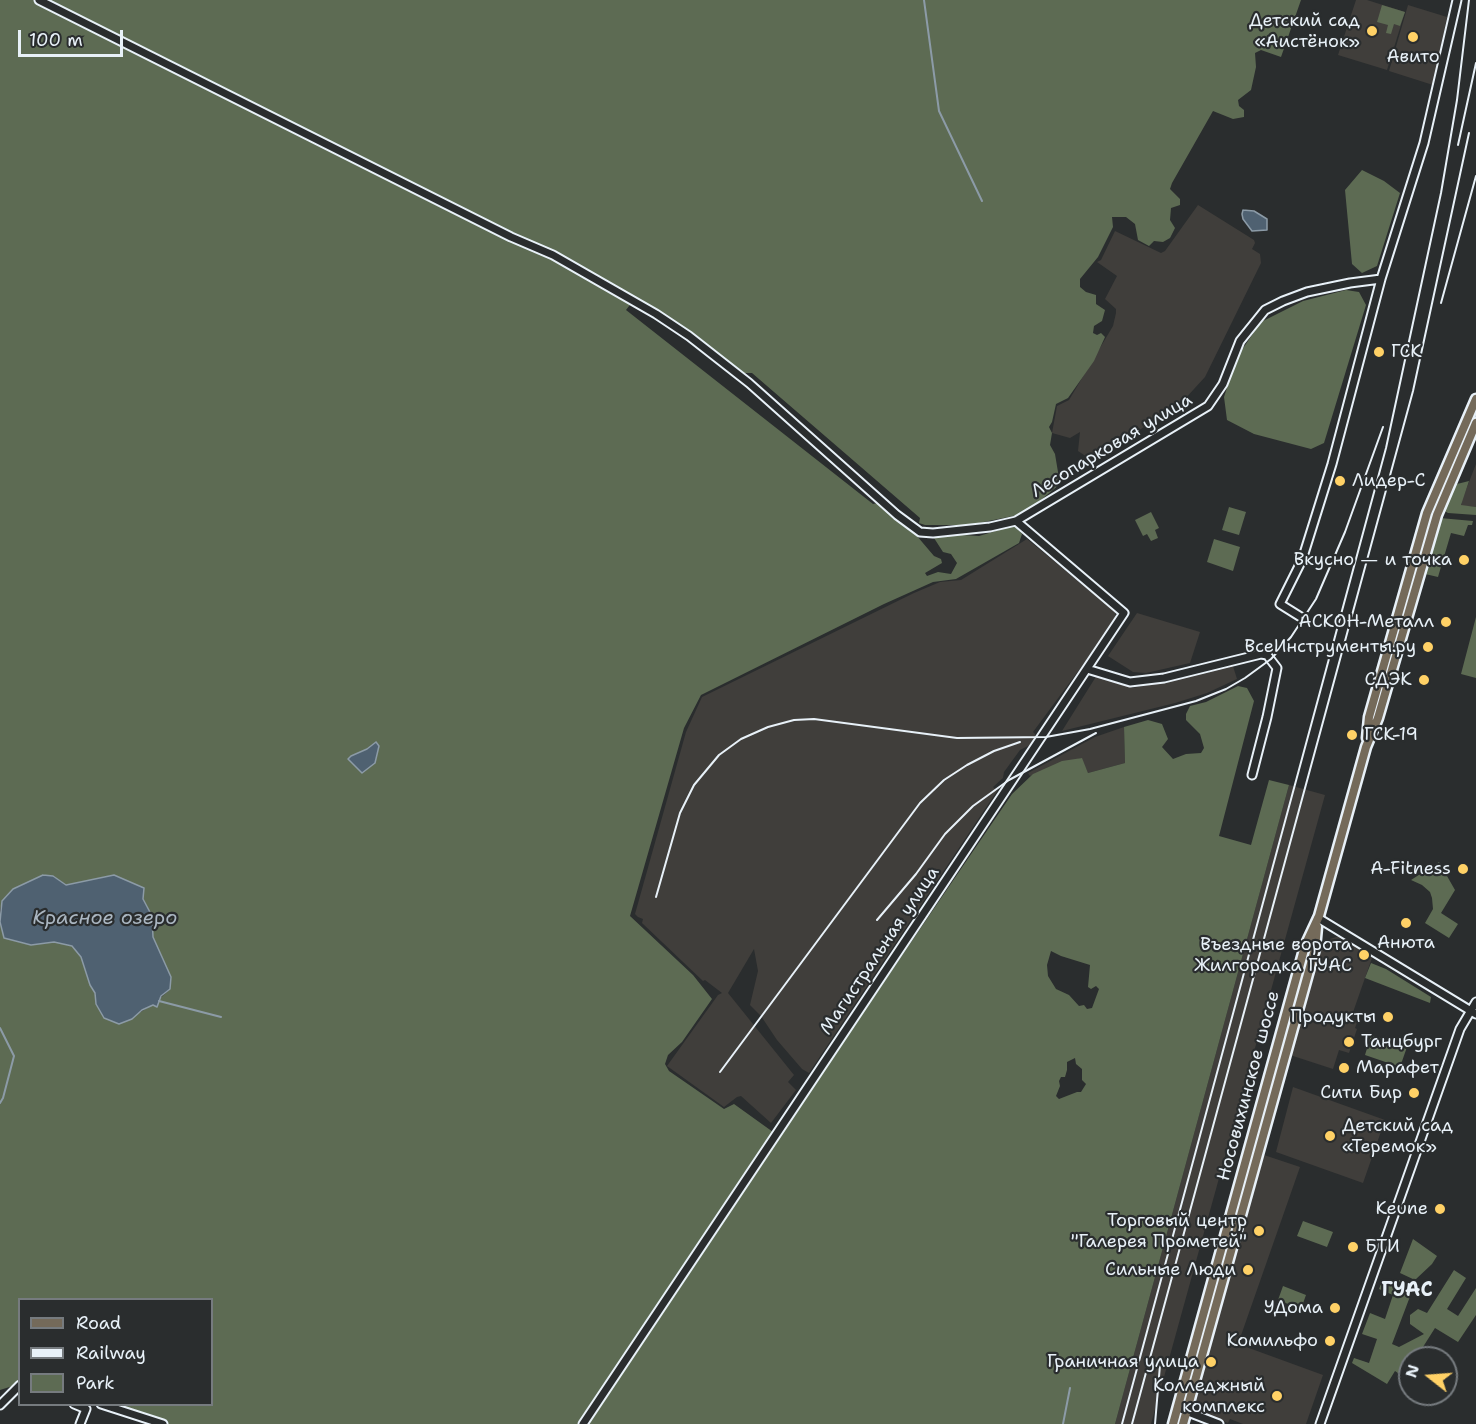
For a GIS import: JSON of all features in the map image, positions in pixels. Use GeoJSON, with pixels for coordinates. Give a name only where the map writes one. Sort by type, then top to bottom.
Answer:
{"type":"FeatureCollection","features":[{"type":"Feature","properties":{"kind":"main road"},"geometry":{"type":"LineString","coordinates":[[1366,747],[1369,717],[1427,513],[1476,399]]}},
{"type":"Feature","properties":{"kind":"main road"},"geometry":{"type":"LineString","coordinates":[[1318,918],[1366,747],[1378,718],[1437,515],[1476,423]]}},
{"type":"Feature","properties":{"kind":"main road","name":"Носовихинское шоссе"},"geometry":{"type":"LineString","coordinates":[[1173,1424],[1305,946],[1318,918]]}},
{"type":"Feature","properties":{"kind":"main road","name":"Носовихинское шоссе"},"geometry":{"type":"LineString","coordinates":[[1183,1424],[1315,949],[1318,918]]}},
{"type":"Feature","properties":{"kind":"street","name":"Лесопарковая улица"},"geometry":{"type":"LineString","coordinates":[[39,0],[512,237],[553,255],[621,293],[689,336],[805,432],[897,515],[920,532],[933,533],[990,527],[1016,521],[1208,406],[1223,384],[1240,341],[1265,310],[1307,292],[1381,279]]}},
{"type":"Feature","properties":{"kind":"street"},"geometry":{"type":"LineString","coordinates":[[1304,619],[1280,604],[1302,560],[1332,464],[1381,279],[1424,143],[1457,0]]}},
{"type":"Feature","properties":{"kind":"street","name":"Магистральная улица"},"geometry":{"type":"LineString","coordinates":[[583,1424],[1124,613],[1016,521]]}},
{"type":"Feature","properties":{"kind":"street"},"geometry":{"type":"LineString","coordinates":[[1087,669],[1130,682],[1164,678],[1264,654],[1269,657],[1277,668],[1252,775]]}},
{"type":"Feature","properties":{"kind":"street"},"geometry":{"type":"LineString","coordinates":[[1318,918],[1473,1012]]}},
{"type":"Feature","properties":{"kind":"street"},"geometry":{"type":"LineString","coordinates":[[1320,1424],[1460,1029],[1473,1012],[1476,1002]]}},
{"type":"Feature","properties":{"kind":"street"},"geometry":{"type":"LineString","coordinates":[[0,1405],[18,1387]]}},
{"type":"Feature","properties":{"kind":"street"},"geometry":{"type":"LineString","coordinates":[[79,1406],[86,1409],[80,1424]]}},
{"type":"Feature","properties":{"kind":"street"},"geometry":{"type":"LineString","coordinates":[[107,1406],[163,1424]]}},
{"type":"Feature","properties":{"kind":"street"},"geometry":{"type":"LineString","coordinates":[[1177,1408],[1219,1424]]}},
{"type":"Feature","properties":{"kind":"shaded area","name":"Детский сад «Аистёнок»"},"geometry":{"type":"Polygon","coordinates":[[[1356,0],[1367,0],[1405,12],[1387,70],[1338,55],[1356,0]]]}},
{"type":"Feature","properties":{"kind":"shaded area"},"geometry":{"type":"Polygon","coordinates":[[[1408,5],[1447,17],[1433,85],[1389,71],[1408,5]]]}},
{"type":"Feature","properties":{"kind":"shaded area"},"geometry":{"type":"Polygon","coordinates":[[[1198,205],[1254,240],[1252,249],[1260,254],[1261,263],[1205,377],[1183,401],[1093,461],[1078,451],[1080,432],[1070,438],[1052,433],[1057,406],[1069,400],[1113,326],[1116,309],[1105,299],[1117,276],[1097,262],[1101,260],[1115,231],[1161,253],[1165,251],[1198,205]]]}},
{"type":"Feature","properties":{"kind":"shaded area"},"geometry":{"type":"Polygon","coordinates":[[[1476,464],[1476,507],[1461,506],[1462,500],[1476,464]]]}},
{"type":"Feature","properties":{"kind":"shaded area"},"geometry":{"type":"Polygon","coordinates":[[[1027,539],[1115,611],[1116,620],[1033,732],[1036,742],[1020,750],[1004,772],[1003,778],[993,787],[997,791],[809,1073],[802,1069],[750,1005],[758,971],[754,949],[728,993],[794,1075],[788,1082],[796,1090],[771,1123],[741,1096],[724,1107],[667,1066],[718,995],[722,993],[705,980],[703,981],[642,923],[643,919],[635,914],[686,732],[702,697],[914,593],[940,582],[961,580],[1027,539]]]}},
{"type":"Feature","properties":{"kind":"shaded area"},"geometry":{"type":"Polygon","coordinates":[[[1137,613],[1200,632],[1190,663],[1146,673],[1133,672],[1108,656],[1137,613]]]}},
{"type":"Feature","properties":{"kind":"shaded area"},"geometry":{"type":"Polygon","coordinates":[[[1232,663],[1237,679],[1207,693],[1062,731],[1097,675],[1133,688],[1165,682],[1232,663]]]}},
{"type":"Feature","properties":{"kind":"shaded area"},"geometry":{"type":"Polygon","coordinates":[[[1124,727],[1125,763],[1088,773],[1081,758],[1030,776],[1028,773],[1095,737],[1124,727]]]}},
{"type":"Feature","properties":{"kind":"shaded area"},"geometry":{"type":"Polygon","coordinates":[[[1289,785],[1325,795],[1151,1424],[1115,1424],[1289,785]]]}},
{"type":"Feature","properties":{"kind":"shaded area"},"geometry":{"type":"Polygon","coordinates":[[[1340,936],[1373,955],[1351,1018],[1358,1020],[1349,1053],[1339,1050],[1333,1069],[1290,1055],[1322,944],[1326,940],[1340,936]]]}},
{"type":"Feature","properties":{"kind":"shaded area","name":"Детский сад «Теремок»"},"geometry":{"type":"Polygon","coordinates":[[[1293,1087],[1385,1120],[1363,1183],[1276,1152],[1293,1087]]]}},
{"type":"Feature","properties":{"kind":"shaded area"},"geometry":{"type":"Polygon","coordinates":[[[1261,1154],[1300,1167],[1238,1344],[1323,1375],[1306,1424],[1243,1424],[1230,1419],[1228,1423],[1201,1413],[1193,1402],[1196,1385],[1208,1356],[1209,1341],[1261,1154]]]}},
{"type":"Feature","properties":{"kind":"green space"},"geometry":{"type":"Polygon","coordinates":[[[0,0],[1301,0],[1281,57],[1261,50],[1255,53],[1256,67],[1251,90],[1238,100],[1239,106],[1244,110],[1244,117],[1233,119],[1213,111],[1172,183],[1170,189],[1180,199],[1180,205],[1171,208],[1170,220],[1175,228],[1170,238],[1163,242],[1154,241],[1149,246],[1138,240],[1135,224],[1126,217],[1112,217],[1113,227],[1098,257],[1080,279],[1080,287],[1096,295],[1096,304],[1105,310],[1102,321],[1094,326],[1093,333],[1097,335],[1101,333],[1105,337],[1094,361],[1068,398],[1056,404],[1049,427],[1052,433],[1050,445],[1055,454],[1060,484],[1030,509],[1018,515],[969,525],[919,523],[920,518],[752,373],[744,373],[732,368],[715,352],[636,297],[626,310],[873,504],[878,503],[911,529],[934,556],[941,559],[942,563],[925,573],[927,576],[938,572],[951,574],[957,563],[951,554],[943,552],[934,538],[945,534],[979,536],[1009,527],[1016,527],[1022,534],[1019,543],[956,579],[933,582],[884,604],[701,695],[684,728],[630,916],[693,975],[712,999],[682,1042],[668,1055],[665,1064],[669,1071],[724,1109],[734,1104],[773,1132],[578,1424],[163,1424],[104,1406],[213,1406],[213,1298],[18,1298],[18,1384],[0,1390],[0,922],[4,938],[31,945],[54,942],[72,946],[81,957],[95,993],[96,1004],[104,1017],[119,1024],[153,1005],[170,989],[171,977],[153,937],[152,916],[143,899],[130,882],[114,875],[66,885],[53,876],[43,875],[13,889],[2,901],[0,911],[0,0]]]}},
{"type":"Feature","properties":{"kind":"green space"},"geometry":{"type":"Polygon","coordinates":[[[1382,5],[1405,12],[1400,26],[1394,24],[1391,34],[1386,33],[1388,25],[1377,22],[1382,5]]]}},
{"type":"Feature","properties":{"kind":"green space"},"geometry":{"type":"Polygon","coordinates":[[[1362,170],[1384,181],[1400,193],[1377,266],[1362,273],[1352,264],[1345,190],[1362,170]]]}},
{"type":"Feature","properties":{"kind":"green space"},"geometry":{"type":"Polygon","coordinates":[[[1346,290],[1359,292],[1366,305],[1324,443],[1311,449],[1254,434],[1227,420],[1224,397],[1237,357],[1261,322],[1303,301],[1346,290]]]}},
{"type":"Feature","properties":{"kind":"green space"},"geometry":{"type":"Polygon","coordinates":[[[1469,481],[1461,505],[1476,507],[1476,515],[1448,513],[1443,510],[1453,485],[1469,481]]]}},
{"type":"Feature","properties":{"kind":"green space"},"geometry":{"type":"Polygon","coordinates":[[[1229,507],[1246,512],[1239,535],[1222,530],[1229,507]]]}},
{"type":"Feature","properties":{"kind":"green space"},"geometry":{"type":"Polygon","coordinates":[[[1151,512],[1159,528],[1155,530],[1158,538],[1151,541],[1147,534],[1143,536],[1135,520],[1151,512]]]}},
{"type":"Feature","properties":{"kind":"green space"},"geometry":{"type":"Polygon","coordinates":[[[1440,518],[1473,521],[1472,525],[1468,525],[1464,536],[1451,533],[1438,577],[1425,574],[1440,518]]]}},
{"type":"Feature","properties":{"kind":"green space"},"geometry":{"type":"Polygon","coordinates":[[[1214,539],[1240,547],[1233,571],[1207,562],[1214,539]]]}},
{"type":"Feature","properties":{"kind":"green space"},"geometry":{"type":"Polygon","coordinates":[[[1476,617],[1476,678],[1461,674],[1476,617]]]}},
{"type":"Feature","properties":{"kind":"green space"},"geometry":{"type":"Polygon","coordinates":[[[1238,686],[1247,688],[1254,701],[1219,836],[1251,845],[1269,780],[1289,785],[1115,1424],[585,1424],[1012,794],[1033,774],[1062,761],[1082,758],[1088,773],[1125,763],[1124,727],[1148,720],[1162,724],[1168,739],[1162,747],[1173,759],[1186,754],[1201,753],[1204,748],[1200,734],[1186,720],[1186,714],[1190,706],[1206,702],[1238,686]],[[1051,951],[1047,965],[1048,976],[1056,989],[1069,995],[1079,1006],[1092,1008],[1099,989],[1096,986],[1091,989],[1088,987],[1090,965],[1051,951]],[[1075,1058],[1067,1062],[1065,1077],[1061,1077],[1059,1081],[1060,1086],[1056,1096],[1059,1099],[1081,1092],[1086,1084],[1082,1080],[1082,1069],[1076,1064],[1075,1058]]]}},
{"type":"Feature","properties":{"kind":"green space"},"geometry":{"type":"Polygon","coordinates":[[[1439,862],[1455,890],[1441,913],[1458,924],[1449,938],[1425,923],[1433,909],[1432,898],[1430,892],[1422,885],[1411,880],[1439,862]]]}},
{"type":"Feature","properties":{"kind":"green space"},"geometry":{"type":"Polygon","coordinates":[[[1371,963],[1386,969],[1431,997],[1430,1003],[1365,978],[1371,963]]]}},
{"type":"Feature","properties":{"kind":"green space"},"geometry":{"type":"Polygon","coordinates":[[[1371,1035],[1407,1047],[1400,1067],[1365,1055],[1371,1035]]]}},
{"type":"Feature","properties":{"kind":"green space"},"geometry":{"type":"Polygon","coordinates":[[[1303,1221],[1333,1232],[1327,1247],[1297,1236],[1303,1221]]]}},
{"type":"Feature","properties":{"kind":"green space"},"geometry":{"type":"Polygon","coordinates":[[[1413,1239],[1437,1256],[1415,1280],[1400,1273],[1413,1239]]]}},
{"type":"Feature","properties":{"kind":"green space"},"geometry":{"type":"Polygon","coordinates":[[[1454,1270],[1466,1278],[1447,1309],[1458,1316],[1476,1288],[1476,1315],[1458,1342],[1435,1328],[1424,1346],[1401,1346],[1424,1334],[1410,1324],[1410,1315],[1418,1309],[1427,1313],[1454,1270]]]}},
{"type":"Feature","properties":{"kind":"green space"},"geometry":{"type":"Polygon","coordinates":[[[1383,1279],[1398,1284],[1399,1280],[1414,1286],[1392,1344],[1398,1347],[1398,1373],[1395,1371],[1387,1384],[1352,1363],[1354,1358],[1369,1363],[1377,1339],[1362,1334],[1370,1313],[1385,1319],[1393,1295],[1379,1289],[1383,1279]]]}},
{"type":"Feature","properties":{"kind":"green space"},"geometry":{"type":"Polygon","coordinates":[[[1283,1286],[1306,1295],[1301,1309],[1278,1300],[1283,1286]]]}},
{"type":"Feature","properties":{"kind":"water"},"geometry":{"type":"Polygon","coordinates":[[[1243,210],[1254,211],[1267,219],[1267,230],[1252,231],[1243,219],[1243,210]]]}},
{"type":"Feature","properties":{"kind":"water"},"geometry":{"type":"Polygon","coordinates":[[[376,742],[379,746],[375,763],[362,773],[348,759],[376,742]]]}},
{"type":"Feature","properties":{"kind":"water","name":"Красное озеро"},"geometry":{"type":"Polygon","coordinates":[[[43,875],[53,876],[66,885],[114,875],[144,888],[143,899],[152,916],[153,937],[171,977],[170,989],[161,996],[157,1007],[153,1005],[142,1010],[132,1019],[119,1024],[104,1018],[96,1004],[95,993],[81,957],[72,946],[54,942],[31,945],[4,938],[0,922],[2,901],[13,889],[43,875]]]}},
{"type":"Feature","properties":{"kind":"waterway"},"geometry":{"type":"LineString","coordinates":[[924,0],[939,111],[982,201]]}},
{"type":"Feature","properties":{"kind":"waterway"},"geometry":{"type":"LineString","coordinates":[[159,1001],[221,1017]]}},
{"type":"Feature","properties":{"kind":"waterway"},"geometry":{"type":"LineString","coordinates":[[0,1028],[14,1056],[0,1103]]}},
{"type":"Feature","properties":{"kind":"waterway"},"geometry":{"type":"LineString","coordinates":[[1063,1424],[1070,1388]]}},
{"type":"Feature","properties":{"kind":"railway"},"geometry":{"type":"LineString","coordinates":[[1122,1424],[1386,448],[1441,193],[1457,100],[1469,0]]}},
{"type":"Feature","properties":{"kind":"railway"},"geometry":{"type":"LineString","coordinates":[[1458,145],[1476,63]]}},
{"type":"Feature","properties":{"kind":"railway"},"geometry":{"type":"LineString","coordinates":[[1132,1424],[1413,391],[1469,133]]}},
{"type":"Feature","properties":{"kind":"railway"},"geometry":{"type":"LineString","coordinates":[[1441,303],[1476,176]]}},
{"type":"Feature","properties":{"kind":"railway"},"geometry":{"type":"LineString","coordinates":[[656,897],[680,813],[694,785],[719,755],[741,739],[768,727],[794,720],[814,719],[957,738],[1046,737],[1090,729],[1196,701],[1226,689],[1245,678],[1271,659],[1291,637],[1316,599],[1345,532],[1383,427]]}},
{"type":"Feature","properties":{"kind":"railway"},"geometry":{"type":"LineString","coordinates":[[877,920],[916,874],[945,834],[973,806],[1009,780],[1096,733]]}},
{"type":"Feature","properties":{"kind":"railway"},"geometry":{"type":"LineString","coordinates":[[720,1072],[920,803],[944,780],[967,765],[994,751],[1020,742]]}},
{"type":"Feature","properties":{"kind":"railway"},"geometry":{"type":"LineString","coordinates":[[1155,1424],[1160,1365]]}},
{"type":"Feature","properties":{"kind":"place","name":"Детский сад «Аистёнок»"},"geometry":{"type":"Point","coordinates":[1372,31]}},
{"type":"Feature","properties":{"kind":"place","name":"Авито"},"geometry":{"type":"Point","coordinates":[1413,37]}},
{"type":"Feature","properties":{"kind":"place","name":"ГСК"},"geometry":{"type":"Point","coordinates":[1379,352]}},
{"type":"Feature","properties":{"kind":"place","name":"Лидер-С"},"geometry":{"type":"Point","coordinates":[1340,481]}},
{"type":"Feature","properties":{"kind":"place","name":"Вкусно — и точка"},"geometry":{"type":"Point","coordinates":[1464,560]}},
{"type":"Feature","properties":{"kind":"place","name":"АСКОН-Металл"},"geometry":{"type":"Point","coordinates":[1446,622]}},
{"type":"Feature","properties":{"kind":"place","name":"ВсеИнструменты.ру"},"geometry":{"type":"Point","coordinates":[1428,647]}},
{"type":"Feature","properties":{"kind":"place","name":"СДЭК"},"geometry":{"type":"Point","coordinates":[1424,680]}},
{"type":"Feature","properties":{"kind":"place","name":"ГСК-19"},"geometry":{"type":"Point","coordinates":[1352,735]}},
{"type":"Feature","properties":{"kind":"place","name":"A-Fitness"},"geometry":{"type":"Point","coordinates":[1463,869]}},
{"type":"Feature","properties":{"kind":"place","name":"Анюта"},"geometry":{"type":"Point","coordinates":[1406,923]}},
{"type":"Feature","properties":{"kind":"place","name":"Въездные ворота Жилгородка ГУАС"},"geometry":{"type":"Point","coordinates":[1364,955]}},
{"type":"Feature","properties":{"kind":"place","name":"Продукты"},"geometry":{"type":"Point","coordinates":[1388,1017]}},
{"type":"Feature","properties":{"kind":"place","name":"Танцбург"},"geometry":{"type":"Point","coordinates":[1349,1042]}},
{"type":"Feature","properties":{"kind":"place","name":"Марафет"},"geometry":{"type":"Point","coordinates":[1344,1068]}},
{"type":"Feature","properties":{"kind":"place","name":"Сити Бир"},"geometry":{"type":"Point","coordinates":[1414,1093]}},
{"type":"Feature","properties":{"kind":"place","name":"Детский сад «Теремок»"},"geometry":{"type":"Point","coordinates":[1330,1136]}},
{"type":"Feature","properties":{"kind":"place","name":"Keune"},"geometry":{"type":"Point","coordinates":[1440,1209]}},
{"type":"Feature","properties":{"kind":"place","name":"Торговый центр \"Галерея Прометей\""},"geometry":{"type":"Point","coordinates":[1259,1231]}},
{"type":"Feature","properties":{"kind":"place","name":"БТИ"},"geometry":{"type":"Point","coordinates":[1353,1247]}},
{"type":"Feature","properties":{"kind":"place","name":"Сильные Люди"},"geometry":{"type":"Point","coordinates":[1248,1270]}},
{"type":"Feature","properties":{"kind":"place","name":"УДома"},"geometry":{"type":"Point","coordinates":[1335,1308]}},
{"type":"Feature","properties":{"kind":"place","name":"Комильфо"},"geometry":{"type":"Point","coordinates":[1330,1341]}},
{"type":"Feature","properties":{"kind":"place","name":"Граничная улица"},"geometry":{"type":"Point","coordinates":[1211,1362]}},
{"type":"Feature","properties":{"kind":"place","name":"Колледжный комплекс"},"geometry":{"type":"Point","coordinates":[1277,1396]}},
{"type":"Feature","properties":{"kind":"district","name":"ГУАС"},"geometry":{"type":"Point","coordinates":[1407,1291]}}]}
